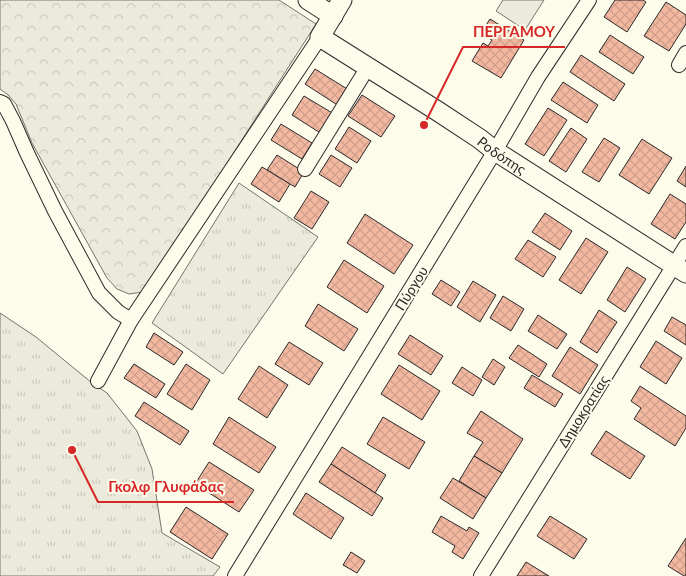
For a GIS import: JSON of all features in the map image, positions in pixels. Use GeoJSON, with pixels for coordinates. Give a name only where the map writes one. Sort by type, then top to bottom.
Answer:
{"type":"FeatureCollection","features":[{"type":"Feature","properties":{"kind":"street"},"geometry":{"type":"LineString","coordinates":[[98,381],[131,320],[320,37],[337,8],[308,0]]}},
{"type":"Feature","properties":{"kind":"street","name":"Πύργου"},"geometry":{"type":"LineString","coordinates":[[235,576],[495,151],[538,77],[589,0]]}},
{"type":"Feature","properties":{"kind":"street","name":"Ροδόπης"},"geometry":{"type":"LineString","coordinates":[[320,37],[447,117],[495,151],[680,269]]}},
{"type":"Feature","properties":{"kind":"street"},"geometry":{"type":"LineString","coordinates":[[305,169],[368,67]]}},
{"type":"Feature","properties":{"kind":"street"},"geometry":{"type":"LineString","coordinates":[[0,102],[4,104],[13,121],[55,211],[99,293],[118,312],[131,320]]}},
{"type":"Feature","properties":{"kind":"street","name":"Δημοκρατίας"},"geometry":{"type":"LineString","coordinates":[[482,576],[680,269],[686,246]]}},
{"type":"Feature","properties":{"kind":"green space"},"geometry":{"type":"Polygon","coordinates":[[[0,0],[279,0],[316,24],[153,282],[143,292],[129,294],[117,289],[107,278],[32,143],[16,104],[0,89],[0,0]]]}},
{"type":"Feature","properties":{"kind":"green space"},"geometry":{"type":"Polygon","coordinates":[[[503,0],[544,0],[525,30],[496,11],[503,0]]]}},
{"type":"Feature","properties":{"kind":"green space"},"geometry":{"type":"Polygon","coordinates":[[[239,183],[318,237],[223,374],[152,323],[239,183]]]}},
{"type":"Feature","properties":{"kind":"green space"},"geometry":{"type":"Polygon","coordinates":[[[0,313],[36,337],[107,393],[137,431],[152,469],[162,533],[220,567],[213,576],[0,576],[0,313]]]}},
{"type":"Feature","properties":{"kind":"building"},"geometry":{"type":"Polygon","coordinates":[[[615,0],[643,0],[646,2],[627,32],[604,17],[615,0]]]}},
{"type":"Feature","properties":{"kind":"building"},"geometry":{"type":"Polygon","coordinates":[[[666,2],[686,15],[686,24],[669,51],[644,36],[666,2]]]}},
{"type":"Feature","properties":{"kind":"building"},"geometry":{"type":"Polygon","coordinates":[[[490,19],[524,40],[501,78],[472,61],[483,43],[488,46],[492,40],[481,33],[490,19]]]}},
{"type":"Feature","properties":{"kind":"building"},"geometry":{"type":"Polygon","coordinates":[[[610,35],[644,57],[633,74],[599,52],[610,35]]]}},
{"type":"Feature","properties":{"kind":"building"},"geometry":{"type":"Polygon","coordinates":[[[581,55],[625,84],[614,101],[570,72],[581,55]]]}},
{"type":"Feature","properties":{"kind":"building"},"geometry":{"type":"Polygon","coordinates":[[[315,69],[352,92],[342,108],[305,84],[315,69]]]}},
{"type":"Feature","properties":{"kind":"building"},"geometry":{"type":"Polygon","coordinates":[[[563,82],[598,105],[587,123],[551,100],[563,82]]]}},
{"type":"Feature","properties":{"kind":"building"},"geometry":{"type":"Polygon","coordinates":[[[362,95],[395,116],[381,137],[348,116],[362,95]]]}},
{"type":"Feature","properties":{"kind":"building"},"geometry":{"type":"Polygon","coordinates":[[[304,96],[334,114],[322,134],[292,115],[304,96]]]}},
{"type":"Feature","properties":{"kind":"building"},"geometry":{"type":"Polygon","coordinates":[[[548,108],[567,120],[544,156],[525,144],[548,108]]]}},
{"type":"Feature","properties":{"kind":"building"},"geometry":{"type":"Polygon","coordinates":[[[281,124],[312,143],[302,159],[271,140],[281,124]]]}},
{"type":"Feature","properties":{"kind":"building"},"geometry":{"type":"Polygon","coordinates":[[[349,127],[371,141],[357,163],[335,149],[349,127]]]}},
{"type":"Feature","properties":{"kind":"building"},"geometry":{"type":"Polygon","coordinates":[[[571,128],[587,139],[566,172],[549,161],[571,128]]]}},
{"type":"Feature","properties":{"kind":"building"},"geometry":{"type":"Polygon","coordinates":[[[604,138],[620,148],[599,182],[582,172],[604,138]]]}},
{"type":"Feature","properties":{"kind":"building"},"geometry":{"type":"Polygon","coordinates":[[[642,139],[672,158],[649,194],[619,175],[642,139]]]}},
{"type":"Feature","properties":{"kind":"building"},"geometry":{"type":"Polygon","coordinates":[[[277,155],[304,172],[295,187],[267,170],[277,155]]]}},
{"type":"Feature","properties":{"kind":"building"},"geometry":{"type":"Polygon","coordinates":[[[331,155],[352,168],[340,187],[319,174],[331,155]]]}},
{"type":"Feature","properties":{"kind":"building"},"geometry":{"type":"Polygon","coordinates":[[[686,166],[686,187],[677,181],[686,166]]]}},
{"type":"Feature","properties":{"kind":"building"},"geometry":{"type":"Polygon","coordinates":[[[262,167],[290,184],[279,202],[251,184],[262,167]]]}},
{"type":"Feature","properties":{"kind":"building"},"geometry":{"type":"Polygon","coordinates":[[[311,191],[329,202],[312,229],[294,218],[311,191]]]}},
{"type":"Feature","properties":{"kind":"building"},"geometry":{"type":"Polygon","coordinates":[[[670,194],[686,204],[686,222],[675,239],[651,224],[670,194]]]}},
{"type":"Feature","properties":{"kind":"building"},"geometry":{"type":"Polygon","coordinates":[[[545,213],[572,231],[560,250],[532,232],[545,213]]]}},
{"type":"Feature","properties":{"kind":"building"},"geometry":{"type":"Polygon","coordinates":[[[365,214],[413,245],[394,274],[347,243],[365,214]]]}},
{"type":"Feature","properties":{"kind":"building"},"geometry":{"type":"Polygon","coordinates":[[[586,238],[608,252],[581,294],[559,280],[586,238]]]}},
{"type":"Feature","properties":{"kind":"building"},"geometry":{"type":"Polygon","coordinates":[[[528,240],[556,257],[543,277],[515,259],[528,240]]]}},
{"type":"Feature","properties":{"kind":"building"},"geometry":{"type":"Polygon","coordinates":[[[344,260],[384,286],[367,313],[327,287],[344,260]]]}},
{"type":"Feature","properties":{"kind":"building"},"geometry":{"type":"Polygon","coordinates":[[[627,267],[646,279],[625,312],[607,300],[627,267]]]}},
{"type":"Feature","properties":{"kind":"building"},"geometry":{"type":"Polygon","coordinates":[[[441,280],[460,292],[451,306],[432,294],[441,280]]]}},
{"type":"Feature","properties":{"kind":"building"},"geometry":{"type":"Polygon","coordinates":[[[473,281],[496,295],[480,322],[457,307],[473,281]]]}},
{"type":"Feature","properties":{"kind":"building"},"geometry":{"type":"Polygon","coordinates":[[[503,296],[524,309],[511,331],[490,318],[503,296]]]}},
{"type":"Feature","properties":{"kind":"building"},"geometry":{"type":"Polygon","coordinates":[[[318,304],[358,329],[344,351],[305,326],[318,304]]]}},
{"type":"Feature","properties":{"kind":"building"},"geometry":{"type":"Polygon","coordinates":[[[599,310],[617,322],[597,353],[580,342],[599,310]]]}},
{"type":"Feature","properties":{"kind":"building"},"geometry":{"type":"Polygon","coordinates":[[[538,315],[567,334],[557,349],[528,331],[538,315]]]}},
{"type":"Feature","properties":{"kind":"building"},"geometry":{"type":"Polygon","coordinates":[[[672,317],[686,325],[686,345],[664,331],[672,317]]]}},
{"type":"Feature","properties":{"kind":"building"},"geometry":{"type":"Polygon","coordinates":[[[154,333],[183,352],[174,365],[146,347],[154,333]]]}},
{"type":"Feature","properties":{"kind":"building"},"geometry":{"type":"Polygon","coordinates":[[[410,335],[443,356],[431,375],[398,354],[410,335]]]}},
{"type":"Feature","properties":{"kind":"building"},"geometry":{"type":"Polygon","coordinates":[[[656,341],[682,358],[666,384],[640,367],[656,341]]]}},
{"type":"Feature","properties":{"kind":"building"},"geometry":{"type":"Polygon","coordinates":[[[289,342],[323,363],[309,385],[275,364],[289,342]]]}},
{"type":"Feature","properties":{"kind":"building"},"geometry":{"type":"Polygon","coordinates":[[[518,345],[547,364],[539,377],[509,358],[518,345]]]}},
{"type":"Feature","properties":{"kind":"building"},"geometry":{"type":"Polygon","coordinates":[[[570,347],[598,365],[580,394],[552,376],[570,347]]]}},
{"type":"Feature","properties":{"kind":"building"},"geometry":{"type":"Polygon","coordinates":[[[493,359],[505,367],[494,385],[482,377],[493,359]]]}},
{"type":"Feature","properties":{"kind":"building"},"geometry":{"type":"Polygon","coordinates":[[[134,364],[165,384],[156,398],[124,378],[134,364]]]}},
{"type":"Feature","properties":{"kind":"building"},"geometry":{"type":"Polygon","coordinates":[[[186,364],[210,380],[192,410],[167,394],[186,364]]]}},
{"type":"Feature","properties":{"kind":"building"},"geometry":{"type":"Polygon","coordinates":[[[399,365],[440,391],[422,420],[381,394],[399,365]]]}},
{"type":"Feature","properties":{"kind":"building"},"geometry":{"type":"Polygon","coordinates":[[[259,366],[288,385],[267,418],[238,399],[259,366]]]}},
{"type":"Feature","properties":{"kind":"building"},"geometry":{"type":"Polygon","coordinates":[[[462,367],[482,380],[473,396],[452,383],[462,367]]]}},
{"type":"Feature","properties":{"kind":"building"},"geometry":{"type":"Polygon","coordinates":[[[532,375],[563,394],[555,407],[524,388],[532,375]]]}},
{"type":"Feature","properties":{"kind":"building"},"geometry":{"type":"Polygon","coordinates":[[[640,386],[686,416],[686,428],[675,446],[634,419],[641,408],[631,401],[640,386]]]}},
{"type":"Feature","properties":{"kind":"building"},"geometry":{"type":"Polygon","coordinates":[[[144,402],[189,431],[180,445],[135,416],[144,402]]]}},
{"type":"Feature","properties":{"kind":"building"},"geometry":{"type":"Polygon","coordinates":[[[481,411],[523,439],[502,473],[474,456],[483,442],[467,433],[481,411]]]}},
{"type":"Feature","properties":{"kind":"building"},"geometry":{"type":"Polygon","coordinates":[[[229,417],[276,447],[259,473],[213,444],[229,417]]]}},
{"type":"Feature","properties":{"kind":"building"},"geometry":{"type":"Polygon","coordinates":[[[383,417],[425,442],[409,469],[367,444],[383,417]]]}},
{"type":"Feature","properties":{"kind":"building"},"geometry":{"type":"Polygon","coordinates":[[[606,431],[645,456],[630,479],[591,454],[606,431]]]}},
{"type":"Feature","properties":{"kind":"building"},"geometry":{"type":"Polygon","coordinates":[[[342,447],[386,475],[375,493],[331,464],[342,447]]]}},
{"type":"Feature","properties":{"kind":"building"},"geometry":{"type":"Polygon","coordinates":[[[474,456],[502,473],[486,498],[459,481],[474,456]]]}},
{"type":"Feature","properties":{"kind":"building"},"geometry":{"type":"Polygon","coordinates":[[[209,462],[254,490],[239,512],[195,484],[209,462]]]}},
{"type":"Feature","properties":{"kind":"building"},"geometry":{"type":"Polygon","coordinates":[[[331,464],[383,498],[372,516],[319,482],[331,464]]]}},
{"type":"Feature","properties":{"kind":"building"},"geometry":{"type":"Polygon","coordinates":[[[453,478],[486,498],[473,519],[440,498],[453,478]]]}},
{"type":"Feature","properties":{"kind":"building"},"geometry":{"type":"Polygon","coordinates":[[[306,493],[344,518],[331,539],[293,514],[306,493]]]}},
{"type":"Feature","properties":{"kind":"building"},"geometry":{"type":"Polygon","coordinates":[[[186,507],[228,534],[212,559],[170,532],[186,507]]]}},
{"type":"Feature","properties":{"kind":"building"},"geometry":{"type":"Polygon","coordinates":[[[441,516],[467,531],[469,527],[479,533],[463,559],[452,552],[455,546],[432,532],[441,516]]]}},
{"type":"Feature","properties":{"kind":"building"},"geometry":{"type":"Polygon","coordinates":[[[550,516],[587,539],[574,559],[537,536],[550,516]]]}},
{"type":"Feature","properties":{"kind":"building"},"geometry":{"type":"Polygon","coordinates":[[[686,538],[686,576],[684,576],[668,566],[686,538]]]}},
{"type":"Feature","properties":{"kind":"building"},"geometry":{"type":"Polygon","coordinates":[[[351,552],[365,561],[357,573],[343,565],[351,552]]]}},
{"type":"Feature","properties":{"kind":"building"},"geometry":{"type":"Polygon","coordinates":[[[526,562],[549,576],[517,576],[526,562]]]}},
{"type":"Feature","properties":{"kind":"place","name":"ΠΕΡΓΑΜΟΥ"},"geometry":{"type":"Point","coordinates":[424,125]}},
{"type":"Feature","properties":{"kind":"place","name":"Γκολφ Γλυφάδας"},"geometry":{"type":"Point","coordinates":[72,450]}}]}
